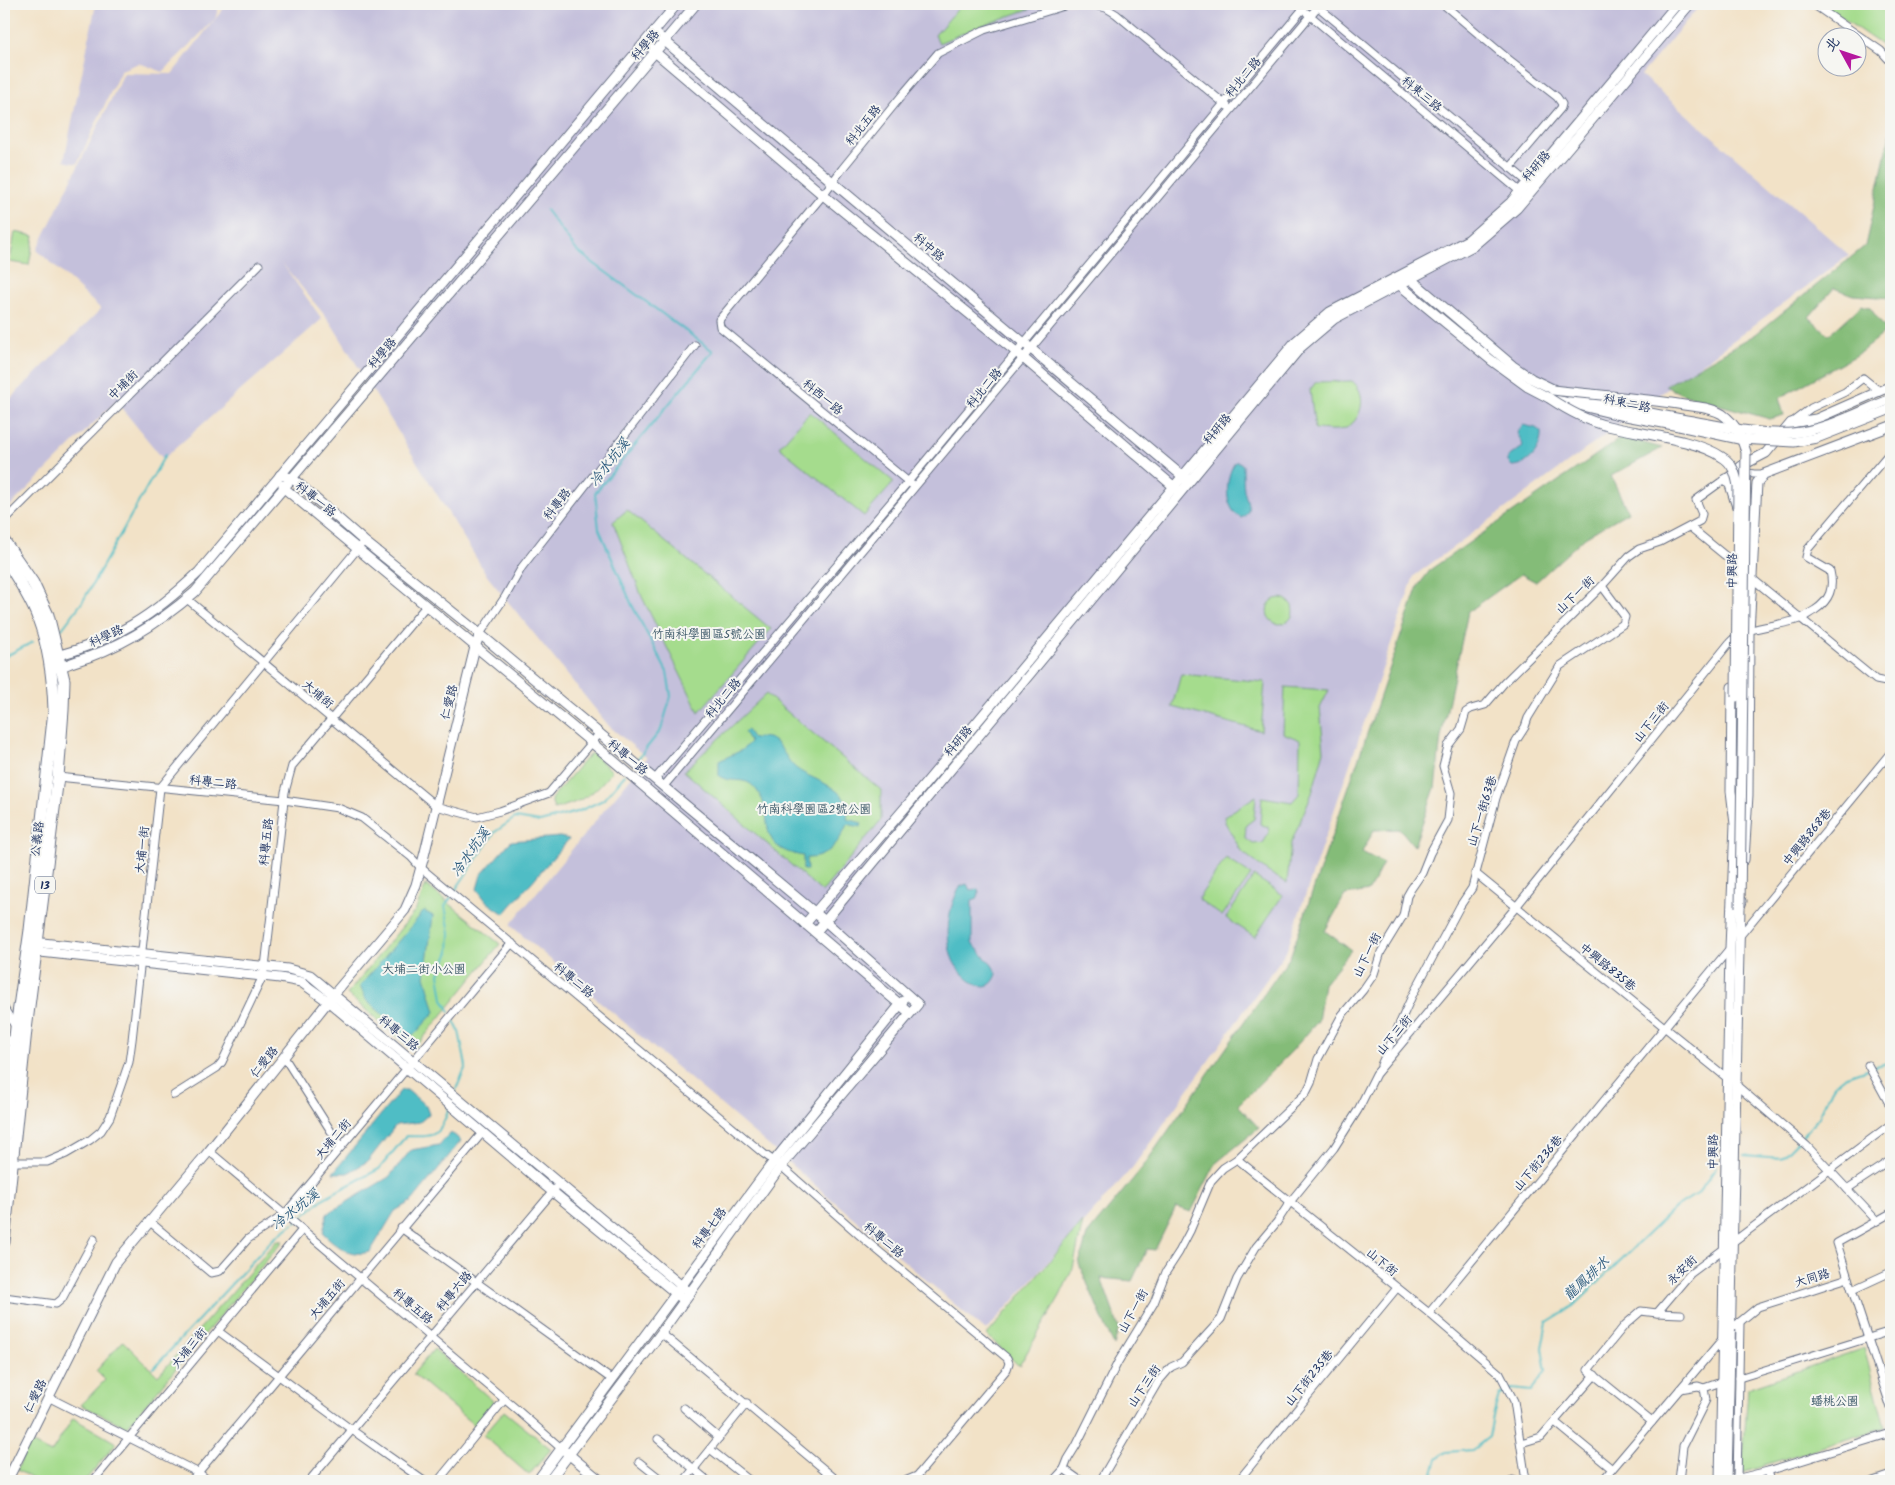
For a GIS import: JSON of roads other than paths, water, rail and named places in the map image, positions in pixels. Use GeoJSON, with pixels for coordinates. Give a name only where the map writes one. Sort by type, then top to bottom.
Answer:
{"type":"FeatureCollection","features":[{"type":"Feature","properties":{"kind":"main road","name":"公義路"},"geometry":{"type":"LineString","coordinates":[[4,541],[7,559],[33,583],[48,615],[54,662],[54,710],[34,879],[32,946]]}},
{"type":"Feature","properties":{"kind":"main road","name":"公義路"},"geometry":{"type":"LineString","coordinates":[[4,1141],[32,946],[44,894],[58,777],[64,680],[54,662]]}},
{"type":"Feature","properties":{"kind":"main road","name":"公義路"},"geometry":{"type":"LineString","coordinates":[[4,1242],[12,1162],[19,1032]]}},
{"type":"Feature","properties":{"kind":"street"},"geometry":{"type":"LineString","coordinates":[[4,9],[5,4]]}},
{"type":"Feature","properties":{"kind":"street","name":"科學路"},"geometry":{"type":"LineString","coordinates":[[54,662],[72,652],[118,634],[159,608],[199,572],[678,4]]}},
{"type":"Feature","properties":{"kind":"street","name":"科學路"},"geometry":{"type":"LineString","coordinates":[[54,662],[112,649],[148,629],[168,615],[208,578],[696,4]]}},
{"type":"Feature","properties":{"kind":"street","name":"科北五路"},"geometry":{"type":"LineString","coordinates":[[718,323],[938,53],[984,30],[1071,4]]}},
{"type":"Feature","properties":{"kind":"street"},"geometry":{"type":"LineString","coordinates":[[1090,4],[1106,8],[1116,14],[1231,109]]}},
{"type":"Feature","properties":{"kind":"street"},"geometry":{"type":"LineString","coordinates":[[1443,4],[1557,97],[1562,104],[1562,108],[1510,168]]}},
{"type":"Feature","properties":{"kind":"street","name":"科研路"},"geometry":{"type":"LineString","coordinates":[[816,932],[1186,479],[1295,342],[1330,312],[1473,246],[1517,208],[1523,194],[1530,185],[1677,4]]}},
{"type":"Feature","properties":{"kind":"street","name":"科研路"},"geometry":{"type":"LineString","coordinates":[[1530,185],[1690,4]]}},
{"type":"Feature","properties":{"kind":"street"},"geometry":{"type":"LineString","coordinates":[[1814,4],[1881,51],[1891,62]]}},
{"type":"Feature","properties":{"kind":"street","name":"科北二路"},"geometry":{"type":"LineString","coordinates":[[655,779],[908,482],[1015,351],[1027,346],[1231,109],[1310,16],[1317,5]]}},
{"type":"Feature","properties":{"kind":"street","name":"科東三路"},"geometry":{"type":"LineString","coordinates":[[1317,5],[1530,185]]}},
{"type":"Feature","properties":{"kind":"street","name":"科北二路"},"geometry":{"type":"LineString","coordinates":[[664,786],[1023,358],[1027,346],[1305,6]]}},
{"type":"Feature","properties":{"kind":"street","name":"科東三路"},"geometry":{"type":"LineString","coordinates":[[1305,6],[1310,16],[1523,194]]}},
{"type":"Feature","properties":{"kind":"street","name":"科中路"},"geometry":{"type":"LineString","coordinates":[[654,32],[1186,479]]}},
{"type":"Feature","properties":{"kind":"street"},"geometry":{"type":"LineString","coordinates":[[646,42],[823,194],[1015,351],[1177,490]]}},
{"type":"Feature","properties":{"kind":"street"},"geometry":{"type":"LineString","coordinates":[[498,219],[507,227]]}},
{"type":"Feature","properties":{"kind":"street","name":"中埔街"},"geometry":{"type":"LineString","coordinates":[[4,520],[259,265]]}},
{"type":"Feature","properties":{"kind":"street","name":"科東二路"},"geometry":{"type":"LineString","coordinates":[[1407,276],[1472,332],[1503,364]]}},
{"type":"Feature","properties":{"kind":"street","name":"科東二路"},"geometry":{"type":"LineString","coordinates":[[1396,282],[1466,340],[1503,364],[1532,379],[1551,394],[1614,406],[1739,439],[1794,442],[1816,438],[1891,409]]}},
{"type":"Feature","properties":{"kind":"street","name":"科西一路"},"geometry":{"type":"LineString","coordinates":[[718,323],[720,327],[915,487]]}},
{"type":"Feature","properties":{"kind":"street"},"geometry":{"type":"LineString","coordinates":[[1466,340],[1472,332]]}},
{"type":"Feature","properties":{"kind":"street","name":"科專路"},"geometry":{"type":"LineString","coordinates":[[480,634],[505,597],[522,566],[696,345]]}},
{"type":"Feature","properties":{"kind":"street"},"geometry":{"type":"LineString","coordinates":[[367,374],[376,381]]}},
{"type":"Feature","properties":{"kind":"street"},"geometry":{"type":"LineString","coordinates":[[1879,391],[1863,378],[1846,392],[1811,408],[1791,423],[1766,453],[1743,465],[1696,500],[1702,517],[1700,521],[1690,527],[1876,680],[1891,683]]}},
{"type":"Feature","properties":{"kind":"street"},"geometry":{"type":"LineString","coordinates":[[1791,423],[1816,418],[1891,386]]}},
{"type":"Feature","properties":{"kind":"street","name":"中興路"},"geometry":{"type":"LineString","coordinates":[[1551,394],[1569,411],[1606,426],[1699,446],[1723,457],[1734,469],[1738,486],[1735,824],[1730,948],[1724,1249],[1732,1481]]}},
{"type":"Feature","properties":{"kind":"street","name":"中興路"},"geometry":{"type":"LineString","coordinates":[[1551,394],[1664,402],[1707,409],[1720,413],[1732,422],[1741,436],[1746,452],[1736,1085],[1732,1241],[1721,1382],[1720,1481]]}},
{"type":"Feature","properties":{"kind":"street","name":"科東二路"},"geometry":{"type":"LineString","coordinates":[[1680,422],[1752,432],[1793,433],[1816,428],[1891,399]]}},
{"type":"Feature","properties":{"kind":"street"},"geometry":{"type":"LineString","coordinates":[[1736,471],[1764,474],[1891,426]]}},
{"type":"Feature","properties":{"kind":"street"},"geometry":{"type":"LineString","coordinates":[[1733,638],[1801,618],[1823,604],[1828,597],[1833,583],[1830,570],[1806,557],[1808,549],[1891,451]]}},
{"type":"Feature","properties":{"kind":"street"},"geometry":{"type":"LineString","coordinates":[[1766,453],[1765,465],[1774,470]]}},
{"type":"Feature","properties":{"kind":"street","name":"中興路"},"geometry":{"type":"LineString","coordinates":[[1735,824],[1731,791],[1737,505],[1736,471]]}},
{"type":"Feature","properties":{"kind":"street","name":"中興路"},"geometry":{"type":"LineString","coordinates":[[1740,907],[1748,795],[1749,632],[1757,483],[1764,474]]}},
{"type":"Feature","properties":{"kind":"street","name":"科專一路"},"geometry":{"type":"LineString","coordinates":[[280,475],[292,478],[364,541],[664,786],[825,921],[918,1004]]}},
{"type":"Feature","properties":{"kind":"street","name":"科專一路"},"geometry":{"type":"LineString","coordinates":[[280,475],[284,488],[592,742],[910,1013]]}},
{"type":"Feature","properties":{"kind":"street","name":"中興路"},"geometry":{"type":"LineString","coordinates":[[1725,479],[1730,485],[1737,505]]}},
{"type":"Feature","properties":{"kind":"street","name":"科研路"},"geometry":{"type":"LineString","coordinates":[[805,924],[1177,490]]}},
{"type":"Feature","properties":{"kind":"street","name":"山下一街"},"geometry":{"type":"LineString","coordinates":[[1053,1481],[1064,1469],[1118,1362],[1154,1303],[1166,1272],[1179,1252],[1211,1181],[1223,1168],[1237,1160],[1306,1093],[1318,1059],[1342,1015],[1374,974],[1381,952],[1403,916],[1407,896],[1422,873],[1430,853],[1448,820],[1451,792],[1443,766],[1448,746],[1461,729],[1466,712],[1485,705],[1506,681],[1602,586],[1629,556],[1639,549],[1660,542],[1690,527]]}},
{"type":"Feature","properties":{"kind":"street"},"geometry":{"type":"LineString","coordinates":[[160,788],[364,541]]}},
{"type":"Feature","properties":{"kind":"street","name":"山下一街63巷"},"geometry":{"type":"LineString","coordinates":[[1376,1074],[1416,987],[1456,912],[1472,888],[1496,798],[1516,741],[1525,727],[1528,718],[1560,666],[1623,624],[1625,617],[1602,586]]}},
{"type":"Feature","properties":{"kind":"street","name":"大埔街"},"geometry":{"type":"LineString","coordinates":[[187,599],[436,806]]}},
{"type":"Feature","properties":{"kind":"street","name":"科專五路"},"geometry":{"type":"LineString","coordinates":[[174,1095],[217,1068],[222,1062],[262,978],[265,967],[284,800],[292,766],[426,606]]}},
{"type":"Feature","properties":{"kind":"street","name":"仁愛路"},"geometry":{"type":"LineString","coordinates":[[6,1481],[116,1262],[406,910],[416,885],[480,634]]}},
{"type":"Feature","properties":{"kind":"street","name":"山下三街"},"geometry":{"type":"LineString","coordinates":[[1100,1481],[1158,1382],[1171,1367],[1182,1362],[1221,1320],[1237,1279],[1256,1247],[1334,1148],[1358,1110],[1376,1074],[1516,907],[1733,638]]}},
{"type":"Feature","properties":{"kind":"street"},"geometry":{"type":"LineString","coordinates":[[436,806],[477,817],[500,811],[549,793],[600,733]]}},
{"type":"Feature","properties":{"kind":"street","name":"中興路868巷"},"geometry":{"type":"LineString","coordinates":[[1739,937],[1891,752]]}},
{"type":"Feature","properties":{"kind":"street","name":"科專二路"},"geometry":{"type":"LineString","coordinates":[[58,777],[284,800],[338,808],[362,818],[411,857],[420,867],[764,1154],[778,1163],[864,1239],[1007,1358],[1009,1363],[1007,1369],[917,1476],[905,1481]]}},
{"type":"Feature","properties":{"kind":"street"},"geometry":{"type":"LineString","coordinates":[[647,789],[655,779]]}},
{"type":"Feature","properties":{"kind":"street"},"geometry":{"type":"LineString","coordinates":[[654,796],[664,786]]}},
{"type":"Feature","properties":{"kind":"street","name":"大埔一街"},"geometry":{"type":"LineString","coordinates":[[12,1162],[47,1162],[66,1154],[101,1131],[110,1117],[129,1062],[160,788]]}},
{"type":"Feature","properties":{"kind":"street","name":"中興路835巷"},"geometry":{"type":"LineString","coordinates":[[1475,873],[1727,1078]]}},
{"type":"Feature","properties":{"kind":"street"},"geometry":{"type":"LineString","coordinates":[[34,879],[44,894]]}},
{"type":"Feature","properties":{"kind":"street"},"geometry":{"type":"LineString","coordinates":[[1730,948],[1739,937]]}},
{"type":"Feature","properties":{"kind":"street","name":"大埔二街"},"geometry":{"type":"LineString","coordinates":[[149,1221],[211,1273],[220,1272],[248,1239],[286,1216],[412,1061],[512,943]]}},
{"type":"Feature","properties":{"kind":"street","name":"科專三路"},"geometry":{"type":"LineString","coordinates":[[32,946],[142,959],[262,978],[280,978],[301,982],[332,998],[412,1061],[556,1188]]}},
{"type":"Feature","properties":{"kind":"street","name":"山下街236巷"},"geometry":{"type":"LineString","coordinates":[[1429,1313],[1730,948]]}},
{"type":"Feature","properties":{"kind":"street","name":"科專三路"},"geometry":{"type":"LineString","coordinates":[[142,959],[288,969],[310,975],[406,1069],[454,1109],[556,1188],[687,1296]]}},
{"type":"Feature","properties":{"kind":"street","name":"科專七路"},"geometry":{"type":"LineString","coordinates":[[549,1481],[565,1452],[679,1290],[908,995]]}},
{"type":"Feature","properties":{"kind":"street","name":"科專七路"},"geometry":{"type":"LineString","coordinates":[[537,1481],[565,1452],[661,1332],[778,1163],[918,1004]]}},
{"type":"Feature","properties":{"kind":"street"},"geometry":{"type":"LineString","coordinates":[[4,1008],[19,1032],[4,1044]]}},
{"type":"Feature","properties":{"kind":"street"},"geometry":{"type":"LineString","coordinates":[[284,1057],[341,1147]]}},
{"type":"Feature","properties":{"kind":"street"},"geometry":{"type":"LineString","coordinates":[[1870,1067],[1891,1107]]}},
{"type":"Feature","properties":{"kind":"street"},"geometry":{"type":"LineString","coordinates":[[1727,1078],[1801,1140],[1877,1221]]}},
{"type":"Feature","properties":{"kind":"street","name":"永安街"},"geometry":{"type":"LineString","coordinates":[[1657,1313],[1689,1275],[1891,1124]]}},
{"type":"Feature","properties":{"kind":"street","name":"大埔五街"},"geometry":{"type":"LineString","coordinates":[[191,1481],[483,1132]]}},
{"type":"Feature","properties":{"kind":"street","name":"科專五路"},"geometry":{"type":"LineString","coordinates":[[208,1151],[601,1481]]}},
{"type":"Feature","properties":{"kind":"street","name":"山下街"},"geometry":{"type":"LineString","coordinates":[[1237,1160],[1429,1313],[1500,1374],[1512,1396],[1521,1443]]}},
{"type":"Feature","properties":{"kind":"street"},"geometry":{"type":"LineString","coordinates":[[1846,1189],[1891,1160]]}},
{"type":"Feature","properties":{"kind":"street","name":"科專六路"},"geometry":{"type":"LineString","coordinates":[[309,1481],[556,1188]]}},
{"type":"Feature","properties":{"kind":"street","name":"大同路"},"geometry":{"type":"LineString","coordinates":[[1602,1481],[1726,1335],[1740,1322],[1758,1307],[1848,1278],[1837,1243],[1891,1213]]}},
{"type":"Feature","properties":{"kind":"street","name":"大埔三街"},"geometry":{"type":"LineString","coordinates":[[93,1481],[218,1331],[300,1228]]}},
{"type":"Feature","properties":{"kind":"street"},"geometry":{"type":"LineString","coordinates":[[402,1228],[607,1376]]}},
{"type":"Feature","properties":{"kind":"street"},"geometry":{"type":"LineString","coordinates":[[4,1297],[56,1304],[62,1299],[94,1239]]}},
{"type":"Feature","properties":{"kind":"street"},"geometry":{"type":"LineString","coordinates":[[1852,1290],[1891,1272]]}},
{"type":"Feature","properties":{"kind":"street"},"geometry":{"type":"LineString","coordinates":[[1848,1278],[1891,1408]]}},
{"type":"Feature","properties":{"kind":"street","name":"山下街235巷"},"geometry":{"type":"LineString","coordinates":[[1238,1481],[1397,1288]]}},
{"type":"Feature","properties":{"kind":"street"},"geometry":{"type":"LineString","coordinates":[[1652,1422],[1588,1370],[1625,1325],[1641,1311],[1681,1314]]}},
{"type":"Feature","properties":{"kind":"street"},"geometry":{"type":"LineString","coordinates":[[1740,1322],[1740,1378],[1732,1481],[1891,1433]]}},
{"type":"Feature","properties":{"kind":"street"},"geometry":{"type":"LineString","coordinates":[[218,1331],[277,1376],[424,1481]]}},
{"type":"Feature","properties":{"kind":"street"},"geometry":{"type":"LineString","coordinates":[[1740,1378],[1891,1331]]}},
{"type":"Feature","properties":{"kind":"street"},"geometry":{"type":"LineString","coordinates":[[661,1332],[838,1481]]}},
{"type":"Feature","properties":{"kind":"street"},"geometry":{"type":"LineString","coordinates":[[1526,1481],[1521,1443],[1541,1437],[1595,1375]]}},
{"type":"Feature","properties":{"kind":"street"},"geometry":{"type":"LineString","coordinates":[[1680,1389],[1698,1386],[1704,1388],[1721,1382]]}},
{"type":"Feature","properties":{"kind":"street"},"geometry":{"type":"LineString","coordinates":[[1679,1481],[1683,1446],[1706,1400],[1704,1388]]}},
{"type":"Feature","properties":{"kind":"street"},"geometry":{"type":"LineString","coordinates":[[48,1397],[199,1473],[209,1481]]}},
{"type":"Feature","properties":{"kind":"street"},"geometry":{"type":"LineString","coordinates":[[438,1481],[505,1399]]}},
{"type":"Feature","properties":{"kind":"street"},"geometry":{"type":"LineString","coordinates":[[684,1481],[747,1403]]}},
{"type":"Feature","properties":{"kind":"street"},"geometry":{"type":"LineString","coordinates":[[684,1408],[719,1438]]}},
{"type":"Feature","properties":{"kind":"street"},"geometry":{"type":"LineString","coordinates":[[1555,1422],[1612,1469]]}},
{"type":"Feature","properties":{"kind":"street"},"geometry":{"type":"LineString","coordinates":[[658,1439],[708,1481]]}},
{"type":"Feature","properties":{"kind":"street"},"geometry":{"type":"LineString","coordinates":[[710,1449],[748,1480]]}},
{"type":"Feature","properties":{"kind":"street"},"geometry":{"type":"LineString","coordinates":[[639,1462],[663,1481]]}},
{"type":"Feature","properties":{"kind":"street"},"geometry":{"type":"LineString","coordinates":[[1064,1469],[1081,1481]]}},
{"type":"Feature","properties":{"kind":"street"},"geometry":{"type":"LineString","coordinates":[[1768,1470],[1771,1481]]}},
{"type":"Feature","properties":{"kind":"street"},"geometry":{"type":"LineString","coordinates":[[1873,1481],[1891,1475]]}},
{"type":"Feature","properties":{"kind":"water"},"geometry":{"type":"Polygon","coordinates":[[[1523,425],[1536,428],[1541,432],[1541,438],[1534,455],[1524,463],[1512,466],[1508,462],[1508,457],[1523,447],[1517,433],[1523,425]]]}},
{"type":"Feature","properties":{"kind":"water"},"geometry":{"type":"Polygon","coordinates":[[[1235,462],[1243,465],[1244,490],[1248,506],[1247,512],[1241,518],[1231,507],[1228,492],[1229,476],[1235,462]]]}},
{"type":"Feature","properties":{"kind":"water"},"geometry":{"type":"Polygon","coordinates":[[[747,730],[753,739],[762,738],[775,742],[797,769],[839,793],[845,800],[848,808],[847,819],[862,823],[861,827],[847,824],[841,837],[832,848],[820,856],[806,858],[807,870],[803,870],[803,856],[787,852],[776,845],[768,828],[761,797],[754,787],[746,782],[728,780],[719,776],[719,761],[742,750],[750,742],[744,732],[747,730]]]}},
{"type":"Feature","properties":{"kind":"water"},"geometry":{"type":"Polygon","coordinates":[[[560,837],[569,839],[504,914],[487,902],[477,889],[481,875],[511,841],[560,837]]]}},
{"type":"Feature","properties":{"kind":"water"},"geometry":{"type":"Polygon","coordinates":[[[967,884],[970,890],[978,889],[979,894],[978,898],[972,900],[972,943],[992,965],[997,974],[993,982],[987,985],[981,986],[968,979],[953,960],[950,951],[948,932],[950,912],[961,886],[967,884]]]}},
{"type":"Feature","properties":{"kind":"water"},"geometry":{"type":"Polygon","coordinates":[[[424,911],[433,916],[425,976],[435,1012],[414,1035],[402,1031],[366,1000],[360,986],[424,911]]]}},
{"type":"Feature","properties":{"kind":"water"},"geometry":{"type":"Polygon","coordinates":[[[401,1090],[407,1090],[426,1106],[429,1114],[420,1122],[396,1125],[368,1161],[348,1173],[333,1173],[401,1090]]]}},
{"type":"Feature","properties":{"kind":"water"},"geometry":{"type":"Polygon","coordinates":[[[451,1132],[461,1141],[412,1201],[395,1211],[370,1252],[356,1253],[344,1250],[323,1233],[327,1214],[389,1177],[411,1150],[439,1145],[451,1132]]]}},
{"type":"Feature","properties":{"kind":"waterway","name":"冷水坑溪"},"geometry":{"type":"LineString","coordinates":[[546,210],[577,251],[713,351],[595,493],[599,529],[632,605],[667,672],[671,696],[661,730],[636,761]]}},
{"type":"Feature","properties":{"kind":"waterway"},"geometry":{"type":"LineString","coordinates":[[62,629],[83,601],[165,455]]}},
{"type":"Feature","properties":{"kind":"waterway"},"geometry":{"type":"LineString","coordinates":[[4,657],[33,642]]}},
{"type":"Feature","properties":{"kind":"waterway","name":"冷水坑溪"},"geometry":{"type":"LineString","coordinates":[[454,892],[495,832],[515,818],[540,822],[577,812],[603,800],[625,775]]}},
{"type":"Feature","properties":{"kind":"waterway","name":"冷水坑溪"},"geometry":{"type":"LineString","coordinates":[[450,1012],[443,999],[439,974],[449,952],[450,933],[445,906],[452,896]]}},
{"type":"Feature","properties":{"kind":"waterway","name":"冷水坑溪"},"geometry":{"type":"LineString","coordinates":[[452,1017],[459,1031],[466,1066],[455,1092]]}},
{"type":"Feature","properties":{"kind":"waterway","name":"龍鳳排水"},"geometry":{"type":"LineString","coordinates":[[1872,1067],[1891,1062]]}},
{"type":"Feature","properties":{"kind":"waterway","name":"龍鳳排水"},"geometry":{"type":"LineString","coordinates":[[1801,1138],[1820,1116],[1835,1084],[1844,1077],[1867,1069]]}},
{"type":"Feature","properties":{"kind":"waterway","name":"冷水坑溪"},"geometry":{"type":"LineString","coordinates":[[296,1222],[324,1198],[379,1169],[406,1136],[424,1136],[435,1133],[442,1125],[449,1109]]}},
{"type":"Feature","properties":{"kind":"waterway","name":"龍鳳排水"},"geometry":{"type":"LineString","coordinates":[[1744,1155],[1781,1158],[1798,1141]]}},
{"type":"Feature","properties":{"kind":"waterway","name":"龍鳳排水"},"geometry":{"type":"LineString","coordinates":[[1431,1481],[1437,1459],[1446,1452],[1472,1450],[1489,1437],[1499,1395],[1512,1389],[1531,1391],[1546,1371],[1542,1348],[1547,1322],[1573,1306],[1676,1207],[1698,1193],[1716,1168]]}},
{"type":"Feature","properties":{"kind":"waterway","name":"冷水坑溪"},"geometry":{"type":"LineString","coordinates":[[154,1368],[273,1239],[293,1224]]}},
{"type":"Feature","properties":{"kind":"park label","name":"竹南科學園區5號公園"},"geometry":{"type":"Point","coordinates":[709,634]}},
{"type":"Feature","properties":{"kind":"park label","name":"竹南科學園區2號公園"},"geometry":{"type":"Point","coordinates":[814,809]}},
{"type":"Feature","properties":{"kind":"park label","name":"大埔二街小公園"},"geometry":{"type":"Point","coordinates":[424,969]}},
{"type":"Feature","properties":{"kind":"park label","name":"蟠桃公園"},"geometry":{"type":"Point","coordinates":[1835,1401]}}]}
